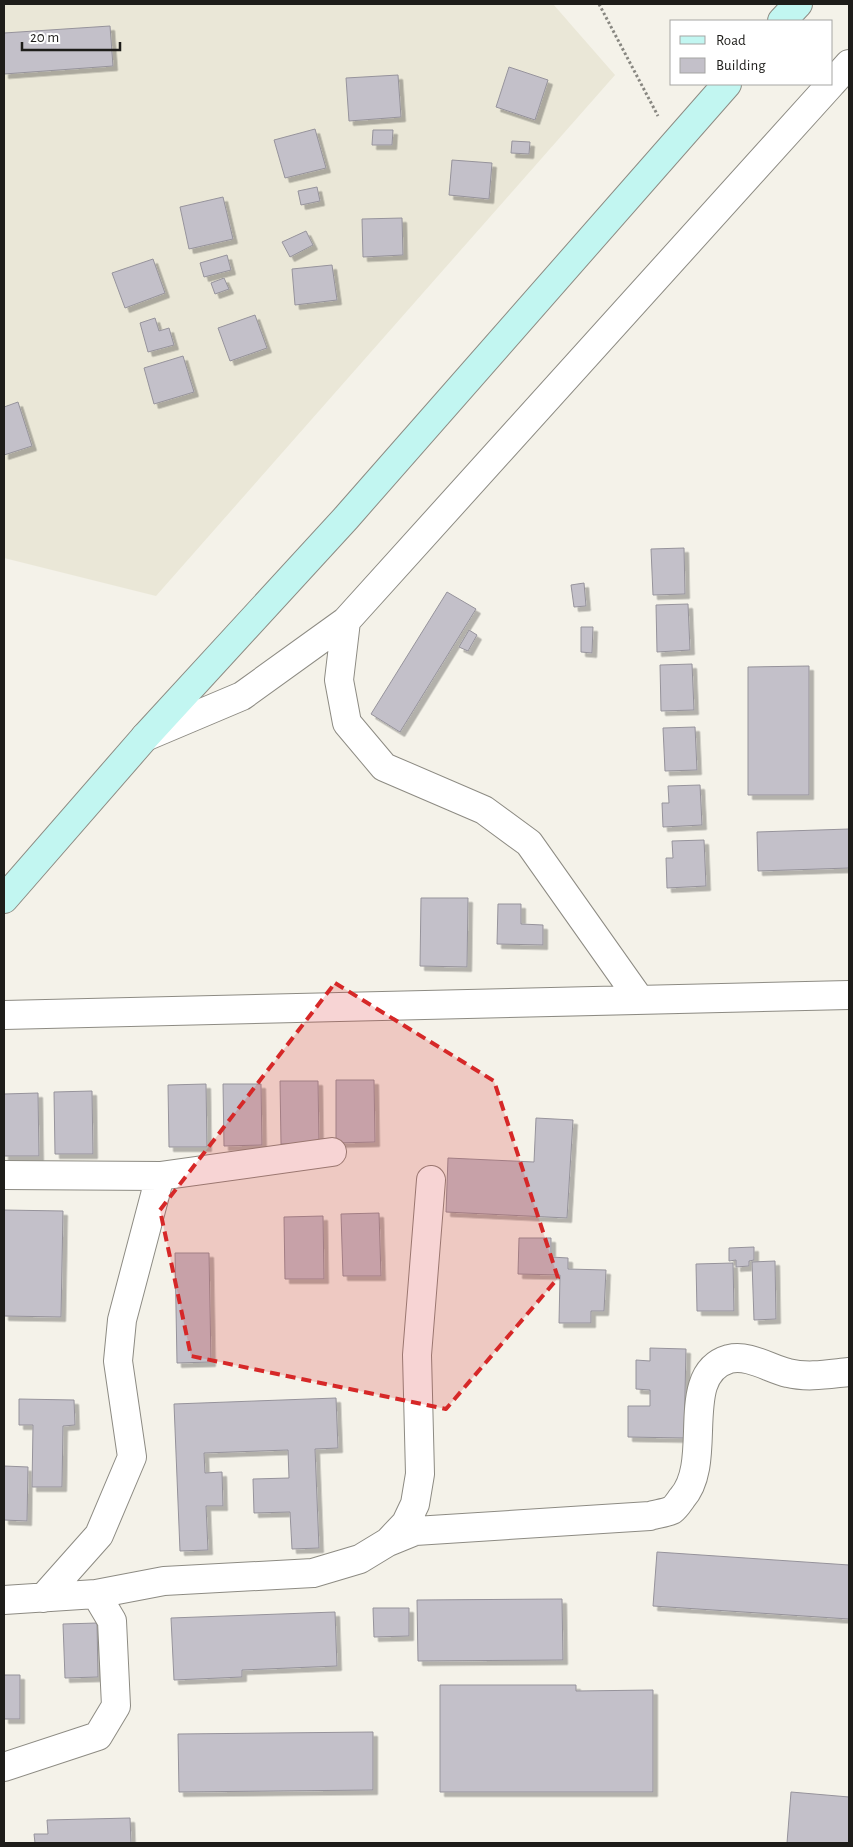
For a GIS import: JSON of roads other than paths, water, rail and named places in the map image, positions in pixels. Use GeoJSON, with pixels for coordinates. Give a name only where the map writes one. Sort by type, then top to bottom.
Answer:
{"type":"FeatureCollection","features":[{"type":"Feature","properties":{"kind":"main road"},"geometry":{"type":"LineString","coordinates":[[783,20],[798,4]]}},
{"type":"Feature","properties":{"kind":"main road"},"geometry":{"type":"LineString","coordinates":[[4,899],[145,736],[346,518],[726,85]]}},
{"type":"Feature","properties":{"kind":"street"},"geometry":{"type":"LineString","coordinates":[[833,83],[849,64]]}},
{"type":"Feature","properties":{"kind":"street"},"geometry":{"type":"LineString","coordinates":[[145,736],[242,696],[346,621],[831,85]]}},
{"type":"Feature","properties":{"kind":"street"},"geometry":{"type":"LineString","coordinates":[[346,621],[339,680],[347,723],[384,767],[484,810],[529,843],[640,1000]]}},
{"type":"Feature","properties":{"kind":"street"},"geometry":{"type":"LineString","coordinates":[[4,1014],[849,995]]}},
{"type":"Feature","properties":{"kind":"street"},"geometry":{"type":"LineString","coordinates":[[4,1175],[160,1176],[332,1152]]}},
{"type":"Feature","properties":{"kind":"street"},"geometry":{"type":"LineString","coordinates":[[43,1598],[99,1535],[132,1458],[118,1361],[122,1320],[160,1176]]}},
{"type":"Feature","properties":{"kind":"street"},"geometry":{"type":"LineString","coordinates":[[388,1542],[406,1523],[415,1504],[420,1474],[417,1355],[431,1180]]}},
{"type":"Feature","properties":{"kind":"street"},"geometry":{"type":"LineString","coordinates":[[4,1600],[96,1594],[164,1581],[313,1573],[360,1559],[388,1542],[415,1531],[650,1516],[672,1509],[687,1492],[696,1470],[703,1382],[714,1366],[732,1358],[753,1361],[788,1373],[812,1376],[849,1372]]}},
{"type":"Feature","properties":{"kind":"street"},"geometry":{"type":"LineString","coordinates":[[4,1767],[98,1736],[116,1706],[112,1621],[96,1594]]}}]}
